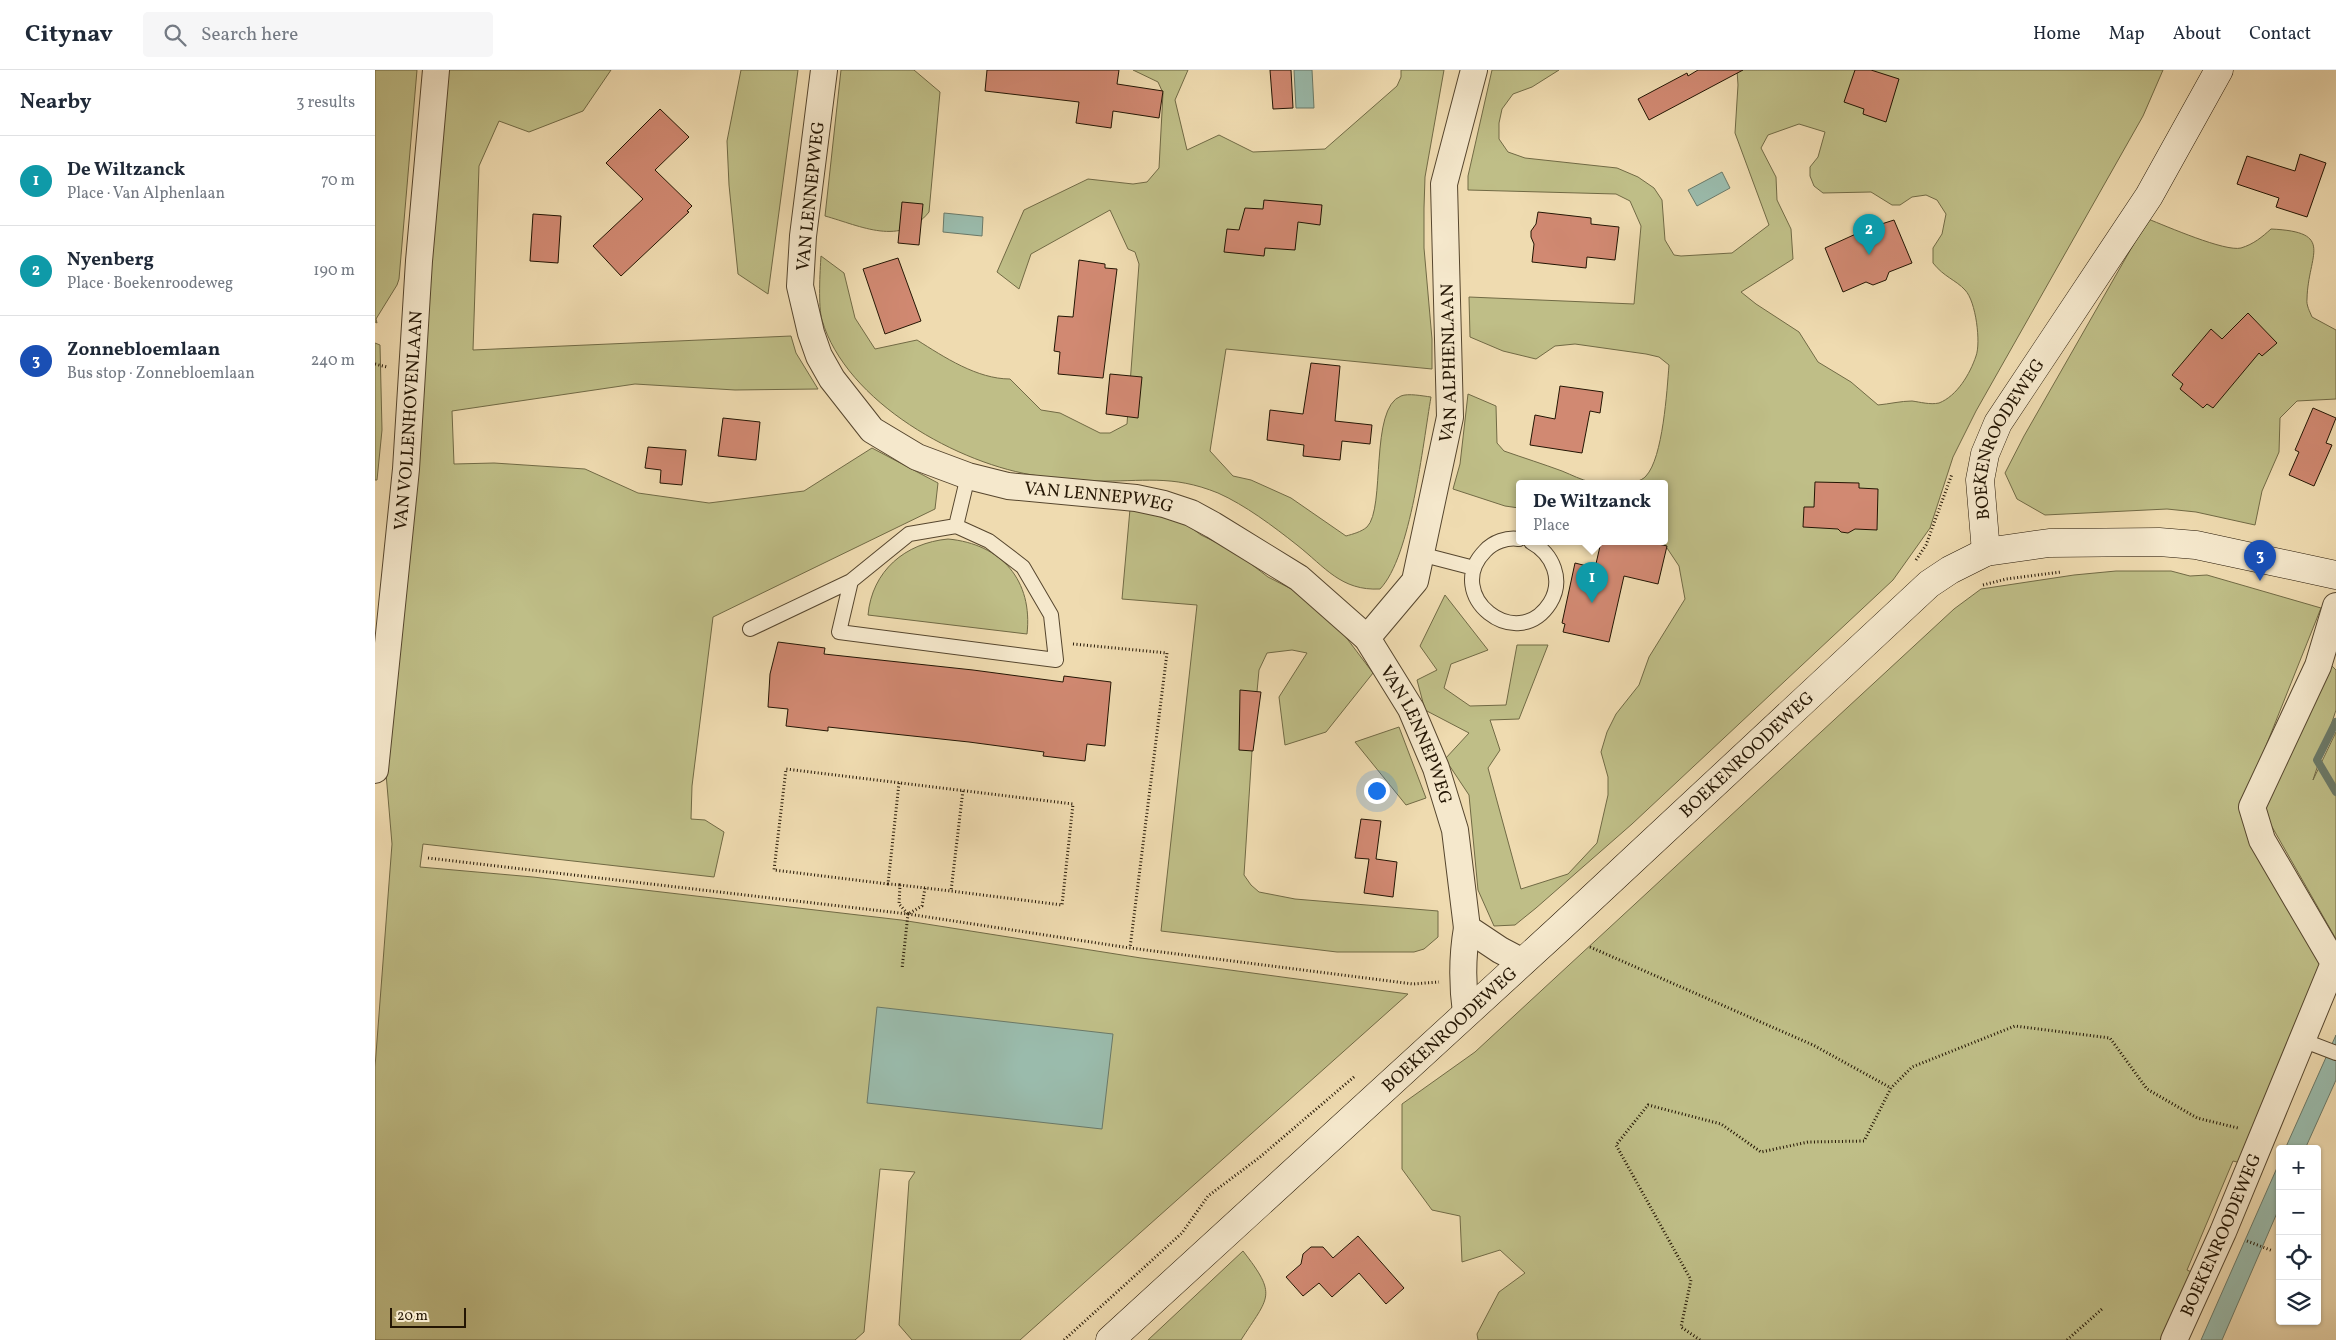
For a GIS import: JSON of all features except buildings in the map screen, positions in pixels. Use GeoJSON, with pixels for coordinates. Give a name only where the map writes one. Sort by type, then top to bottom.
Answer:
{"type":"FeatureCollection","features":[{"type":"Feature","properties":{"kind":"main road","name":"BOEKENROODEWEG"},"geometry":{"type":"LineString","coordinates":[[1110,1340],[1523,962],[1929,584],[1950,570],[1986,552],[1981,480],[1985,454],[1998,423],[2149,196],[2219,70]]}},
{"type":"Feature","properties":{"kind":"main road"},"geometry":{"type":"LineString","coordinates":[[1986,552],[2049,543],[2159,542],[2196,544],[2336,575]]}},
{"type":"Feature","properties":{"kind":"street","name":"VAN VOLLENHOVENLAAN"},"geometry":{"type":"LineString","coordinates":[[375,770],[406,469],[419,260],[436,70]]}},
{"type":"Feature","properties":{"kind":"street","name":"VAN LENNEPWEG"},"geometry":{"type":"LineString","coordinates":[[824,70],[802,253],[800,286],[811,333],[819,356],[833,379],[872,430],[917,456],[968,476],[1009,486],[1136,498],[1164,504],[1191,513],[1299,578],[1367,638],[1411,709],[1436,768],[1455,830],[1467,928],[1463,953],[1462,979],[1466,1013]]}},
{"type":"Feature","properties":{"kind":"street","name":"VAN ALPHENLAAN"},"geometry":{"type":"LineString","coordinates":[[1367,638],[1415,581],[1450,417],[1444,184],[1474,70]]}},
{"type":"Feature","properties":{"kind":"street","name":"BOEKENROODEWEG"},"geometry":{"type":"LineString","coordinates":[[2174,1340],[2223,1232],[2263,1136],[2311,1043],[2335,963],[2262,840],[2252,807],[2317,666],[2336,606]]}},
{"type":"Feature","properties":{"kind":"street"},"geometry":{"type":"LineString","coordinates":[[1467,928],[1499,950],[1523,962]]}},
{"type":"Feature","properties":{"kind":"lane"},"geometry":{"type":"LineString","coordinates":[[956,526],[968,476]]}},
{"type":"Feature","properties":{"kind":"lane"},"geometry":{"type":"LineString","coordinates":[[750,629],[851,581],[909,534],[956,526],[989,541],[1023,567],[1051,615],[1056,660],[839,632],[851,581]]}},
{"type":"Feature","properties":{"kind":"lane"},"geometry":{"type":"LineString","coordinates":[[1516,539],[1502,540],[1489,546],[1480,556],[1474,568],[1472,582],[1475,597],[1488,613],[1507,622],[1521,622],[1535,618],[1546,609],[1553,597],[1557,584],[1555,570],[1550,557],[1537,545]]}},
{"type":"Feature","properties":{"kind":"lane"},"geometry":{"type":"LineString","coordinates":[[1420,554],[1474,568]]}},
{"type":"Feature","properties":{"kind":"lane"},"geometry":{"type":"LineString","coordinates":[[2311,1043],[2336,1053]]}},
{"type":"Feature","properties":{"kind":"path"},"geometry":{"type":"LineString","coordinates":[[1926,545],[1951,476]]}},
{"type":"Feature","properties":{"kind":"path"},"geometry":{"type":"LineString","coordinates":[[1982,586],[2006,579],[2063,571]]}},
{"type":"Feature","properties":{"kind":"path"},"geometry":{"type":"LineString","coordinates":[[1054,642],[1167,653],[1129,948]]}},
{"type":"Feature","properties":{"kind":"path"},"geometry":{"type":"LineString","coordinates":[[786,769],[899,782],[1073,804],[1061,904],[774,870],[786,769]]}},
{"type":"Feature","properties":{"kind":"path"},"geometry":{"type":"LineString","coordinates":[[888,884],[899,782]]}},
{"type":"Feature","properties":{"kind":"path"},"geometry":{"type":"LineString","coordinates":[[951,891],[963,790]]}},
{"type":"Feature","properties":{"kind":"path"},"geometry":{"type":"LineString","coordinates":[[428,858],[908,914],[1129,948],[1413,984]]}},
{"type":"Feature","properties":{"kind":"path"},"geometry":{"type":"LineString","coordinates":[[900,885],[899,904],[908,914],[902,970]]}},
{"type":"Feature","properties":{"kind":"path"},"geometry":{"type":"LineString","coordinates":[[908,914],[922,906],[925,888]]}},
{"type":"Feature","properties":{"kind":"path"},"geometry":{"type":"LineString","coordinates":[[1590,947],[1813,1045],[1891,1088]]}},
{"type":"Feature","properties":{"kind":"path"},"geometry":{"type":"LineString","coordinates":[[1700,1340],[1681,1326],[1691,1280],[1616,1146],[1648,1105],[1721,1124],[1761,1152],[1808,1142],[1864,1141],[1891,1088],[1912,1067],[2015,1026],[2110,1038],[2147,1089],[2197,1118],[2255,1132],[2263,1136]]}},
{"type":"Feature","properties":{"kind":"path","name":"BOEKENROODEWEG"},"geometry":{"type":"LineString","coordinates":[[1064,1340],[1182,1233],[1208,1196],[1260,1157],[1358,1074]]}},
{"type":"Feature","properties":{"kind":"path"},"geometry":{"type":"LineString","coordinates":[[2242,1239],[2273,1251]]}},
{"type":"Feature","properties":{"kind":"path"},"geometry":{"type":"LineString","coordinates":[[2067,1340],[2102,1310]]}},
{"type":"Feature","properties":{"kind":"shaded area"},"geometry":{"type":"Polygon","coordinates":[[[375,70],[417,70],[399,279],[376,319],[377,323],[375,322],[375,70]]]}},
{"type":"Feature","properties":{"kind":"shaded area"},"geometry":{"type":"Polygon","coordinates":[[[443,70],[611,70],[583,111],[529,132],[499,121],[479,166],[473,350],[791,336],[796,353],[818,389],[735,390],[635,384],[452,411],[454,464],[494,463],[585,469],[638,493],[709,503],[804,491],[872,448],[938,483],[935,509],[713,617],[692,786],[691,819],[705,820],[724,832],[714,877],[423,844],[420,867],[533,877],[901,920],[1141,958],[1408,994],[1020,1340],[912,1340],[899,1325],[909,1181],[915,1172],[880,1169],[864,1332],[855,1340],[375,1340],[375,1067],[392,844],[382,726],[443,70]]]}},
{"type":"Feature","properties":{"kind":"shaded area"},"geometry":{"type":"Polygon","coordinates":[[[741,70],[798,70],[768,294],[738,274],[729,185],[727,141],[741,70]]]}},
{"type":"Feature","properties":{"kind":"shaded area"},"geometry":{"type":"Polygon","coordinates":[[[841,70],[914,70],[940,92],[929,212],[918,223],[906,229],[880,231],[825,216],[841,70]]]}},
{"type":"Feature","properties":{"kind":"shaded area"},"geometry":{"type":"Polygon","coordinates":[[[1133,70],[1188,70],[1175,100],[1187,150],[1219,135],[1253,152],[1325,149],[1397,86],[1401,77],[1401,70],[1444,70],[1425,177],[1424,248],[1432,339],[1432,369],[1226,349],[1210,451],[1233,476],[1251,480],[1291,498],[1346,536],[1365,529],[1373,516],[1381,438],[1385,419],[1391,404],[1404,395],[1431,397],[1420,470],[1408,526],[1391,573],[1380,589],[1366,589],[1344,582],[1259,516],[1218,493],[1201,487],[1186,483],[1157,480],[1088,481],[1039,476],[1008,470],[975,459],[909,425],[880,402],[855,377],[835,350],[821,314],[821,256],[844,273],[855,318],[875,349],[917,340],[961,366],[985,375],[1010,379],[1041,410],[1060,413],[1100,433],[1110,433],[1127,424],[1139,264],[1135,252],[1128,249],[1110,210],[1031,254],[1019,289],[997,272],[1024,210],[1088,179],[1133,184],[1147,182],[1159,168],[1163,93],[1158,82],[1133,70]]]}},
{"type":"Feature","properties":{"kind":"shaded area"},"geometry":{"type":"Polygon","coordinates":[[[1294,70],[1312,70],[1314,108],[1296,108],[1294,70]]]}},
{"type":"Feature","properties":{"kind":"shaded area"},"geometry":{"type":"Polygon","coordinates":[[[1492,70],[1559,70],[1532,87],[1513,94],[1502,109],[1499,123],[1499,139],[1508,152],[1525,158],[1617,168],[1638,177],[1654,188],[1662,200],[1665,240],[1674,255],[1681,256],[1732,253],[1769,225],[1735,133],[1737,70],[2163,70],[2143,116],[1976,411],[1953,457],[1930,528],[1893,580],[1632,824],[1536,908],[1515,925],[1494,926],[1478,890],[1469,795],[1445,759],[1469,733],[1425,710],[1417,680],[1437,670],[1420,646],[1445,595],[1488,650],[1451,664],[1444,688],[1470,706],[1506,705],[1517,645],[1548,645],[1519,719],[1490,720],[1500,750],[1488,768],[1521,889],[1568,874],[1597,843],[1608,795],[1608,777],[1601,752],[1607,732],[1616,714],[1639,685],[1649,657],[1685,599],[1679,566],[1665,545],[1668,545],[1668,480],[1640,480],[1646,476],[1652,467],[1660,440],[1669,365],[1659,357],[1646,354],[1575,344],[1555,346],[1536,359],[1503,351],[1470,337],[1469,297],[1634,304],[1641,226],[1630,201],[1616,194],[1468,190],[1468,176],[1492,70]],[[1799,124],[1768,135],[1761,148],[1776,177],[1777,200],[1791,229],[1793,259],[1741,292],[1799,332],[1818,362],[1851,382],[1878,405],[1908,401],[1929,404],[1946,400],[1962,384],[1970,370],[1976,356],[1978,342],[1975,312],[1969,295],[1933,263],[1933,248],[1942,234],[1946,214],[1937,200],[1926,195],[1912,197],[1900,205],[1892,205],[1871,192],[1823,193],[1814,186],[1810,176],[1810,167],[1818,157],[1825,132],[1799,124]]]}},
{"type":"Feature","properties":{"kind":"shaded area"},"geometry":{"type":"Polygon","coordinates":[[[1722,172],[1730,188],[1697,206],[1688,190],[1722,172]]]}},
{"type":"Feature","properties":{"kind":"shaded area"},"geometry":{"type":"Polygon","coordinates":[[[944,213],[983,217],[982,236],[943,232],[944,213]]]}},
{"type":"Feature","properties":{"kind":"shaded area"},"geometry":{"type":"Polygon","coordinates":[[[2148,219],[2195,238],[2233,248],[2241,248],[2250,244],[2271,229],[2291,231],[2304,235],[2311,241],[2314,248],[2308,283],[2307,304],[2312,317],[2336,330],[2336,399],[2297,401],[2280,418],[2279,452],[2262,491],[2255,525],[2196,512],[2167,509],[2045,515],[2017,499],[2005,473],[2024,436],[2148,219]]]}},
{"type":"Feature","properties":{"kind":"shaded area"},"geometry":{"type":"Polygon","coordinates":[[[375,343],[380,345],[382,430],[377,480],[375,480],[375,343]]]}},
{"type":"Feature","properties":{"kind":"shaded area"},"geometry":{"type":"Polygon","coordinates":[[[1468,394],[1496,406],[1497,443],[1504,451],[1555,468],[1584,480],[1516,480],[1516,508],[1505,506],[1453,489],[1460,464],[1468,394]]]}},
{"type":"Feature","properties":{"kind":"shaded area"},"geometry":{"type":"Polygon","coordinates":[[[1130,509],[1185,523],[1201,535],[1234,551],[1268,577],[1307,597],[1336,624],[1373,673],[1326,732],[1285,745],[1279,697],[1307,653],[1292,650],[1267,653],[1259,670],[1244,875],[1259,892],[1295,899],[1438,911],[1438,937],[1424,949],[1414,952],[1337,952],[1161,931],[1197,605],[1122,599],[1130,509]]]}},
{"type":"Feature","properties":{"kind":"shaded area"},"geometry":{"type":"Polygon","coordinates":[[[948,539],[967,542],[984,548],[1010,568],[1019,582],[1025,598],[1028,615],[1027,634],[868,615],[876,585],[893,562],[918,546],[948,539]]]}},
{"type":"Feature","properties":{"kind":"shaded area"},"geometry":{"type":"Polygon","coordinates":[[[2116,571],[2171,571],[2190,576],[2207,575],[2321,608],[2240,811],[2318,952],[2321,978],[2241,1163],[2233,1161],[2187,1270],[2196,1274],[2165,1340],[1478,1340],[1477,1334],[1499,1292],[1525,1273],[1500,1250],[1462,1262],[1460,1216],[1432,1210],[1402,1169],[1402,1104],[1475,1052],[1954,609],[1981,589],[2074,575],[2116,571]]]}},
{"type":"Feature","properties":{"kind":"shaded area"},"geometry":{"type":"Polygon","coordinates":[[[2330,664],[2336,670],[2336,710],[2313,780],[2336,732],[2336,939],[2259,804],[2330,664]]]}},
{"type":"Feature","properties":{"kind":"shaded area"},"geometry":{"type":"Polygon","coordinates":[[[1399,727],[1426,798],[1406,805],[1355,742],[1399,727]]]}},
{"type":"Feature","properties":{"kind":"shaded area"},"geometry":{"type":"Polygon","coordinates":[[[877,1007],[1113,1034],[1102,1129],[867,1103],[877,1007]]]}},
{"type":"Feature","properties":{"kind":"shaded area"},"geometry":{"type":"Polygon","coordinates":[[[2336,1035],[2336,1080],[2307,1145],[2287,1145],[2336,1035]]]}},
{"type":"Feature","properties":{"kind":"shaded area"},"geometry":{"type":"Polygon","coordinates":[[[2276,1170],[2276,1215],[2222,1340],[2201,1340],[2276,1170]]]}},
{"type":"Feature","properties":{"kind":"shaded area"},"geometry":{"type":"Polygon","coordinates":[[[1243,1251],[1261,1278],[1266,1296],[1258,1314],[1241,1340],[1148,1340],[1243,1251]]]}},
{"type":"Feature","properties":{"kind":"waterway"},"geometry":{"type":"LineString","coordinates":[[2336,722],[2317,760],[2336,792]]}},
{"type":"Feature","properties":{"kind":"place","name":"Nyenberg"},"geometry":{"type":"Point","coordinates":[1869,255]}},
{"type":"Feature","properties":{"kind":"place","name":"Zonnebloemlaan"},"geometry":{"type":"Point","coordinates":[2260,581]}},
{"type":"Feature","properties":{"kind":"place","name":"De Wiltzanck"},"geometry":{"type":"Point","coordinates":[1592,603]}}]}
